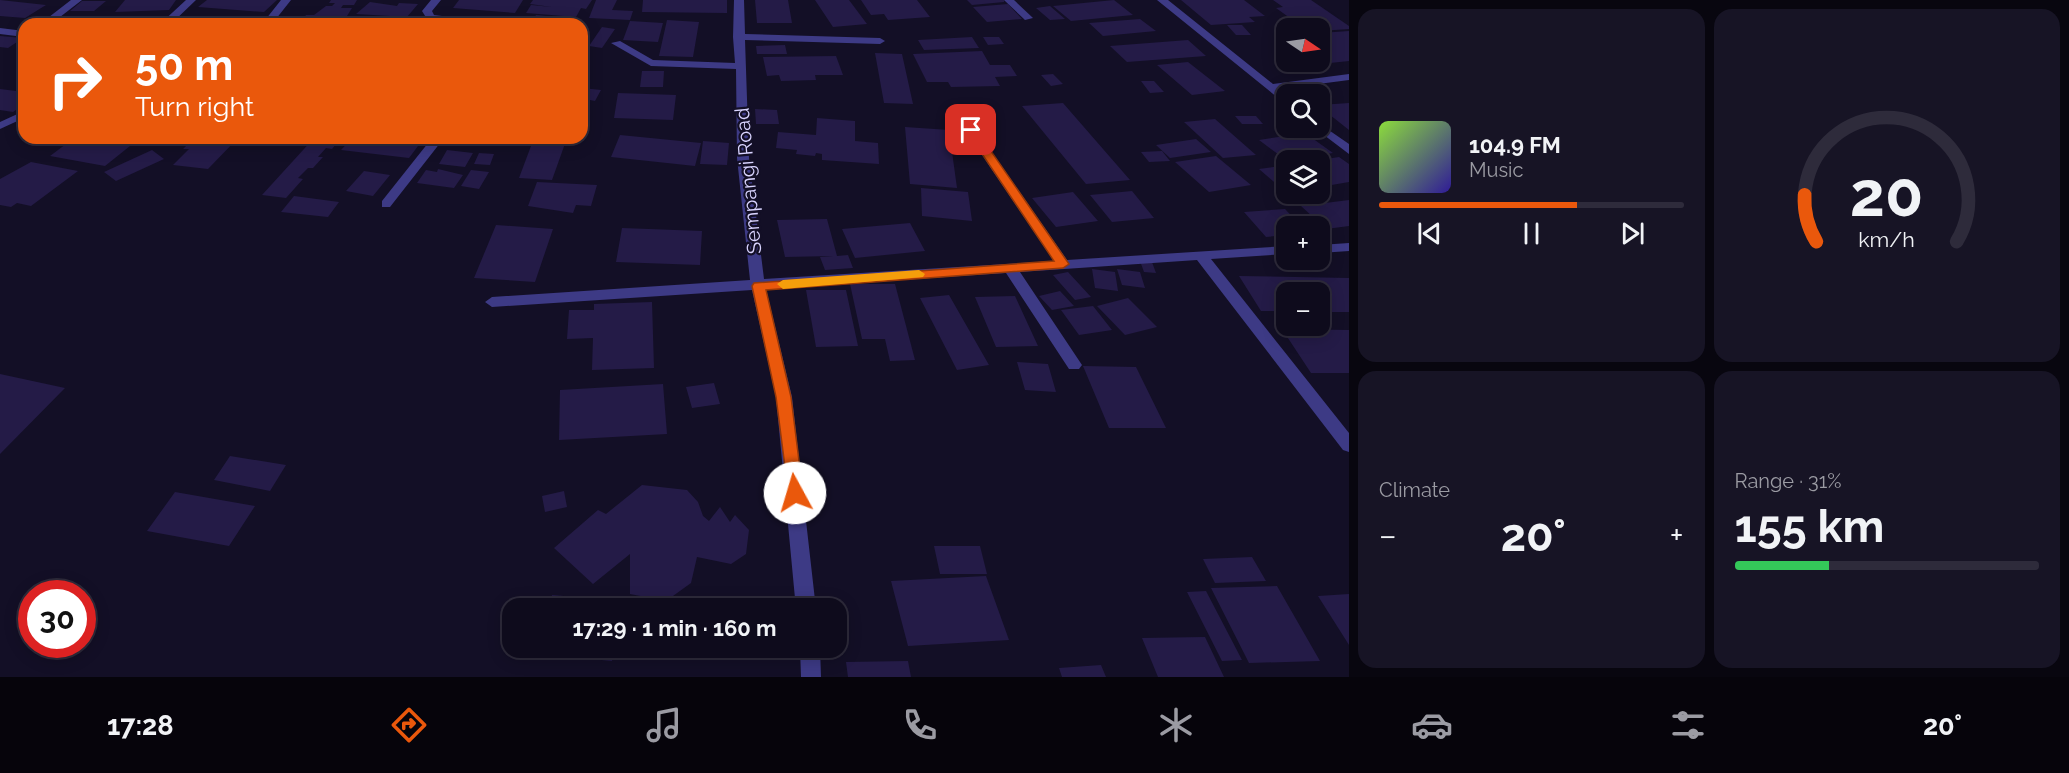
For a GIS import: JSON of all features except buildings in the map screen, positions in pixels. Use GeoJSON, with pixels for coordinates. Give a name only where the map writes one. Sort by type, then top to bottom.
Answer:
{"type":"FeatureCollection","features":[{"type":"Feature","properties":{"kind":"street"},"geometry":{"type":"LineString","coordinates":[[53,18],[77,0]]}},
{"type":"Feature","properties":{"kind":"street"},"geometry":{"type":"LineString","coordinates":[[172,18],[191,0]]}},
{"type":"Feature","properties":{"kind":"street"},"geometry":{"type":"LineString","coordinates":[[272,18],[286,0]]}},
{"type":"Feature","properties":{"kind":"street"},"geometry":{"type":"LineString","coordinates":[[427,18],[427,11],[436,0]]}},
{"type":"Feature","properties":{"kind":"street","name":"Sempangi Road"},"geometry":{"type":"LineString","coordinates":[[739,0],[742,158],[758,286],[784,397],[805,598]]}},
{"type":"Feature","properties":{"kind":"street"},"geometry":{"type":"LineString","coordinates":[[1009,0],[1028,18]]}},
{"type":"Feature","properties":{"kind":"street"},"geometry":{"type":"LineString","coordinates":[[1162,0],[1276,91]]}},
{"type":"Feature","properties":{"kind":"street"},"geometry":{"type":"LineString","coordinates":[[0,31],[18,33]]}},
{"type":"Feature","properties":{"kind":"street"},"geometry":{"type":"LineString","coordinates":[[738,37],[880,41]]}},
{"type":"Feature","properties":{"kind":"street"},"geometry":{"type":"LineString","coordinates":[[616,43],[651,63],[739,66]]}},
{"type":"Feature","properties":{"kind":"street"},"geometry":{"type":"LineString","coordinates":[[1271,87],[1349,77]]}},
{"type":"Feature","properties":{"kind":"street"},"geometry":{"type":"LineString","coordinates":[[0,126],[18,117]]}},
{"type":"Feature","properties":{"kind":"street"},"geometry":{"type":"LineString","coordinates":[[971,130],[1063,264]]}},
{"type":"Feature","properties":{"kind":"street"},"geometry":{"type":"LineString","coordinates":[[1330,135],[1349,150]]}},
{"type":"Feature","properties":{"kind":"street"},"geometry":{"type":"LineString","coordinates":[[386,204],[433,144]]}},
{"type":"Feature","properties":{"kind":"street"},"geometry":{"type":"LineString","coordinates":[[1330,248],[1349,247]]}},
{"type":"Feature","properties":{"kind":"street"},"geometry":{"type":"LineString","coordinates":[[492,302],[1276,250]]}},
{"type":"Feature","properties":{"kind":"street"},"geometry":{"type":"LineString","coordinates":[[1199,254],[1349,445]]}},
{"type":"Feature","properties":{"kind":"street"},"geometry":{"type":"LineString","coordinates":[[1010,268],[1074,364]]}},
{"type":"Feature","properties":{"kind":"street"},"geometry":{"type":"LineString","coordinates":[[810,658],[811,677]]}},
{"type":"Feature","properties":{"kind":"slow traffic"},"geometry":{"type":"LineString","coordinates":[[783,284],[919,274]]}},
{"type":"Feature","properties":{"kind":"route"},"geometry":{"type":"LineString","coordinates":[[795,493],[784,397],[758,286],[1063,264],[971,130]]}}]}
